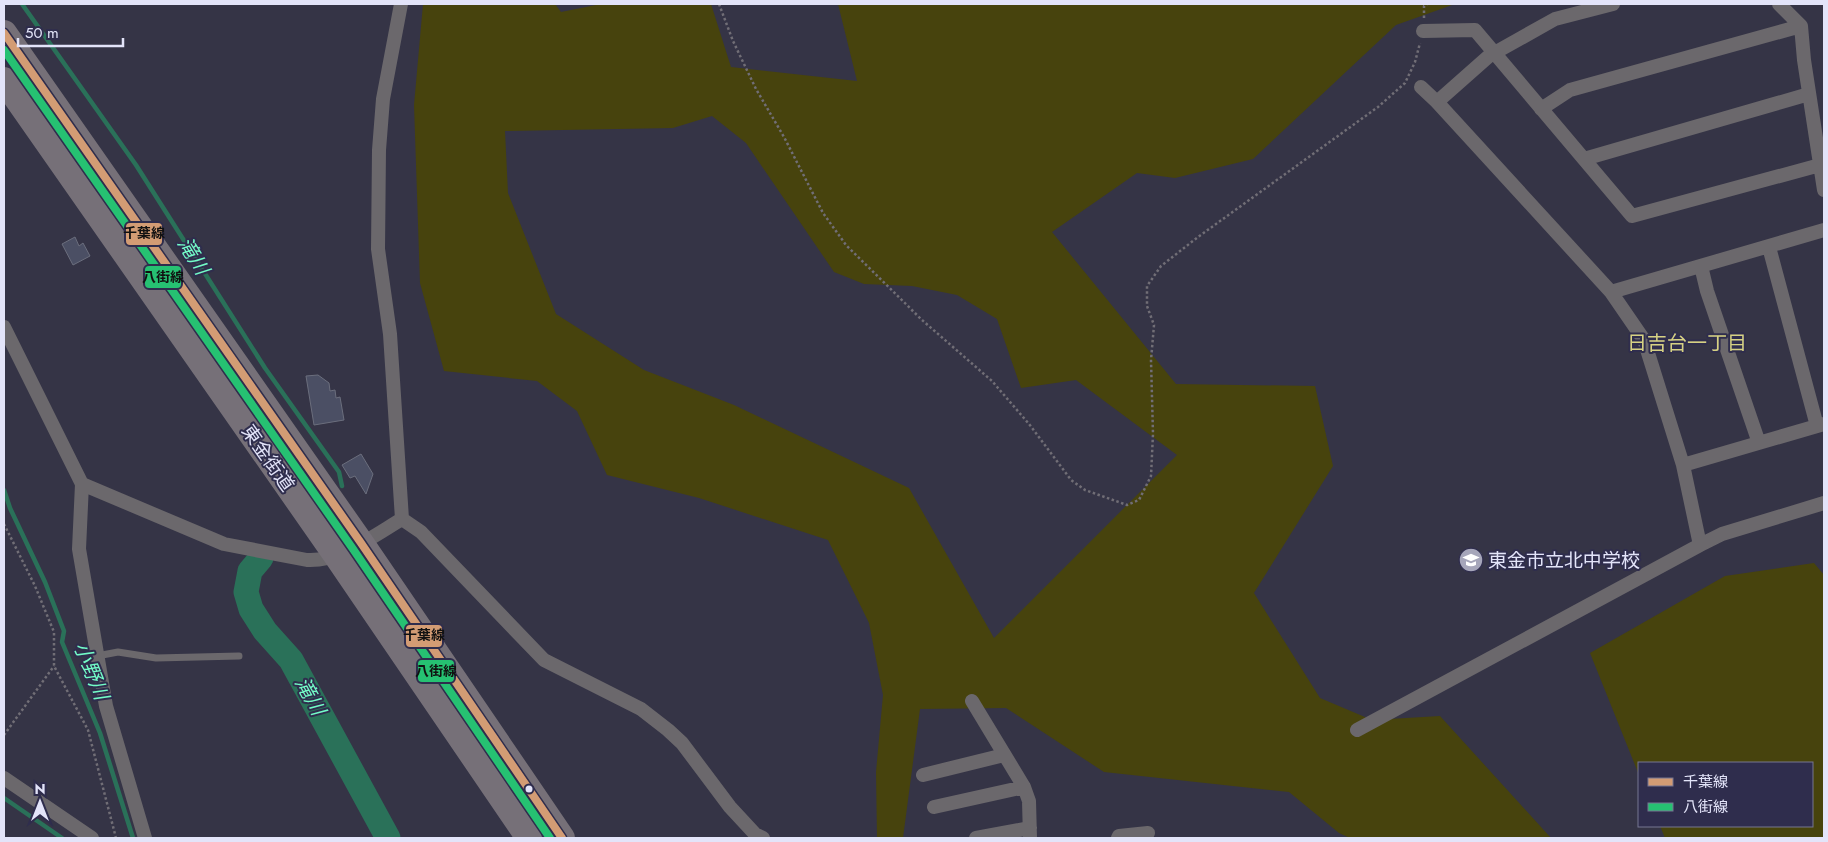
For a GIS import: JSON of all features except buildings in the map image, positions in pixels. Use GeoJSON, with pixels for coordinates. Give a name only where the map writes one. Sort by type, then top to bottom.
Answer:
{"type":"FeatureCollection","features":[{"type":"Feature","properties":{"kind":"highway","name":"東金街道"},"geometry":{"type":"LineString","coordinates":[[4,33],[361,543],[562,838]]}},
{"type":"Feature","properties":{"kind":"highway","name":"東金街道"},"geometry":{"type":"LineString","coordinates":[[4,80],[336,555],[529,838]]}},
{"type":"Feature","properties":{"kind":"street"},"geometry":{"type":"LineString","coordinates":[[401,4],[383,99],[379,150],[378,249],[390,334],[402,519]]}},
{"type":"Feature","properties":{"kind":"street"},"geometry":{"type":"LineString","coordinates":[[1437,102],[1488,56],[1555,19],[1613,4]]}},
{"type":"Feature","properties":{"kind":"street"},"geometry":{"type":"LineString","coordinates":[[1779,4],[1801,26],[1809,94],[1824,190]]}},
{"type":"Feature","properties":{"kind":"street"},"geometry":{"type":"LineString","coordinates":[[1541,109],[1570,90],[1801,26]]}},
{"type":"Feature","properties":{"kind":"street"},"geometry":{"type":"LineString","coordinates":[[1423,32],[1475,30],[1632,216],[1820,165]]}},
{"type":"Feature","properties":{"kind":"street"},"geometry":{"type":"LineString","coordinates":[[1421,87],[1437,102],[1611,292],[1644,340],[1683,465],[1700,545]]}},
{"type":"Feature","properties":{"kind":"street"},"geometry":{"type":"LineString","coordinates":[[1584,159],[1809,94]]}},
{"type":"Feature","properties":{"kind":"street"},"geometry":{"type":"LineString","coordinates":[[1611,292],[1824,230]]}},
{"type":"Feature","properties":{"kind":"street"},"geometry":{"type":"LineString","coordinates":[[1683,465],[1821,425],[1769,247]]}},
{"type":"Feature","properties":{"kind":"street"},"geometry":{"type":"LineString","coordinates":[[1701,266],[1759,443]]}},
{"type":"Feature","properties":{"kind":"street"},"geometry":{"type":"LineString","coordinates":[[4,327],[82,484],[79,549],[97,656],[106,706],[145,838]]}},
{"type":"Feature","properties":{"kind":"street"},"geometry":{"type":"LineString","coordinates":[[82,484],[224,544],[307,560],[318,561],[336,555],[402,519]]}},
{"type":"Feature","properties":{"kind":"street"},"geometry":{"type":"LineString","coordinates":[[1358,730],[1722,534],[1824,503]]}},
{"type":"Feature","properties":{"kind":"street"},"geometry":{"type":"LineString","coordinates":[[402,519],[422,532],[544,660],[641,709],[668,730],[682,743],[730,807],[755,834],[763,838]]}},
{"type":"Feature","properties":{"kind":"street"},"geometry":{"type":"LineString","coordinates":[[972,701],[1024,787],[1029,801],[1030,833],[976,838]]}},
{"type":"Feature","properties":{"kind":"street"},"geometry":{"type":"LineString","coordinates":[[923,774],[1004,755]]}},
{"type":"Feature","properties":{"kind":"street"},"geometry":{"type":"LineString","coordinates":[[4,778],[92,838]]}},
{"type":"Feature","properties":{"kind":"street"},"geometry":{"type":"LineString","coordinates":[[934,807],[1024,787]]}},
{"type":"Feature","properties":{"kind":"street"},"geometry":{"type":"LineString","coordinates":[[1118,838],[1119,836],[1148,833]]}},
{"type":"Feature","properties":{"kind":"lane"},"geometry":{"type":"LineString","coordinates":[[97,656],[118,652],[156,658],[239,656]]}},
{"type":"Feature","properties":{"kind":"path"},"geometry":{"type":"LineString","coordinates":[[719,4],[733,41],[756,89],[784,137],[824,214],[846,245],[922,320],[992,381],[1029,424],[1071,480],[1085,490],[1127,506],[1139,500],[1151,476],[1153,434],[1151,360],[1154,325],[1147,306],[1147,286],[1161,266],[1168,260],[1378,107],[1405,82],[1415,62],[1423,32]]}},
{"type":"Feature","properties":{"kind":"path"},"geometry":{"type":"LineString","coordinates":[[4,524],[35,586],[54,632],[54,666],[88,730],[116,838]]}},
{"type":"Feature","properties":{"kind":"path"},"geometry":{"type":"LineString","coordinates":[[4,735],[54,666]]}},
{"type":"Feature","properties":{"kind":"shaded area"},"geometry":{"type":"Polygon","coordinates":[[[423,4],[555,4],[561,12],[601,4],[711,4],[731,67],[857,81],[838,4],[1455,4],[1396,25],[1253,159],[1175,178],[1137,173],[1052,232],[1176,384],[1315,386],[1333,466],[1254,593],[1320,698],[1372,720],[1440,716],[1551,838],[1350,838],[1339,833],[1289,792],[1104,772],[1006,708],[920,709],[903,838],[877,838],[876,772],[883,695],[869,623],[828,540],[699,498],[607,475],[577,411],[537,381],[444,371],[420,283],[414,105],[423,4]],[[712,116],[673,128],[505,131],[508,193],[556,314],[644,370],[734,405],[909,488],[994,638],[1177,455],[1076,380],[1021,388],[997,319],[957,295],[912,286],[864,284],[834,272],[746,143],[712,116]]]}},
{"type":"Feature","properties":{"kind":"shaded area"},"geometry":{"type":"Polygon","coordinates":[[[1814,563],[1824,575],[1824,838],[1665,838],[1660,827],[1813,827],[1813,762],[1638,762],[1638,773],[1590,653],[1725,576],[1814,563]]]}},
{"type":"Feature","properties":{"kind":"waterway","name":"滝川"},"geometry":{"type":"LineString","coordinates":[[22,4],[136,165],[265,368],[339,472],[342,486]]}},
{"type":"Feature","properties":{"kind":"waterway","name":"小野川"},"geometry":{"type":"LineString","coordinates":[[4,490],[10,508],[45,582],[64,631],[62,642],[100,733],[133,838]]}},
{"type":"Feature","properties":{"kind":"waterway","name":"滝川"},"geometry":{"type":"LineString","coordinates":[[261,558],[250,571],[246,592],[251,609],[265,631],[291,660],[388,838]]}},
{"type":"Feature","properties":{"kind":"waterway"},"geometry":{"type":"LineString","coordinates":[[4,798],[62,838]]}},
{"type":"Feature","properties":{"kind":"transit line","name":"千葉線"},"geometry":{"type":"LineString","coordinates":[[4,33],[361,543],[562,838]]}},
{"type":"Feature","properties":{"kind":"transit line","name":"八街線"},"geometry":{"type":"LineString","coordinates":[[4,50],[353,549],[550,838]]}},
{"type":"Feature","properties":{"kind":"place","name":"東金市立北中学校"},"geometry":{"type":"Point","coordinates":[1471,560]}},
{"type":"Feature","properties":{"kind":"district","name":"日吉台一丁目"},"geometry":{"type":"Point","coordinates":[1687,343]}}]}
